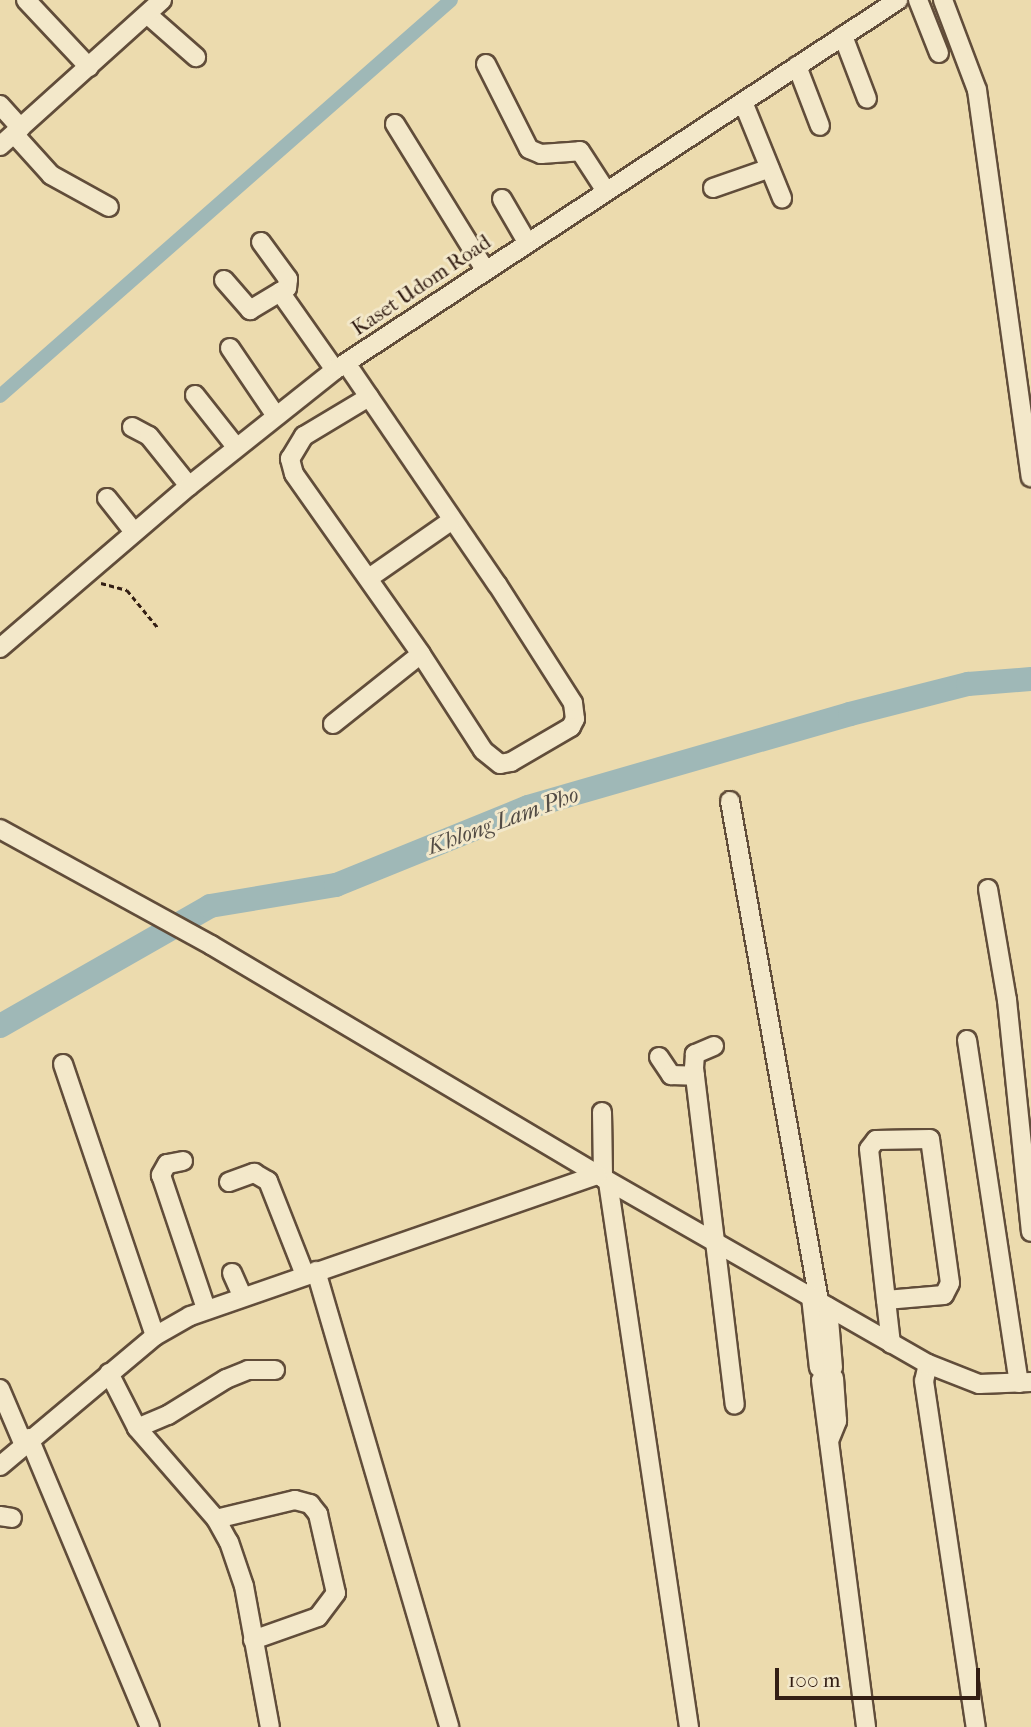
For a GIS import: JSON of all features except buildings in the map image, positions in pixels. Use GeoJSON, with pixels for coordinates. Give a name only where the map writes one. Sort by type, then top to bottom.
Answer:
{"type":"FeatureCollection","features":[{"type":"Feature","properties":{"kind":"street"},"geometry":{"type":"LineString","coordinates":[[26,0],[89,67]]}},
{"type":"Feature","properties":{"kind":"street"},"geometry":{"type":"LineString","coordinates":[[0,146],[162,0]]}},
{"type":"Feature","properties":{"kind":"street","name":"Kaset Udom Road"},"geometry":{"type":"LineString","coordinates":[[0,648],[236,447],[341,366],[898,0]]}},
{"type":"Feature","properties":{"kind":"street"},"geometry":{"type":"LineString","coordinates":[[918,0],[939,53]]}},
{"type":"Feature","properties":{"kind":"street"},"geometry":{"type":"LineString","coordinates":[[943,0],[977,90],[1031,477]]}},
{"type":"Feature","properties":{"kind":"street"},"geometry":{"type":"LineString","coordinates":[[148,15],[195,57]]}},
{"type":"Feature","properties":{"kind":"street"},"geometry":{"type":"LineString","coordinates":[[843,36],[867,99]]}},
{"type":"Feature","properties":{"kind":"street"},"geometry":{"type":"LineString","coordinates":[[486,64],[529,149],[541,154],[580,152],[606,191]]}},
{"type":"Feature","properties":{"kind":"street"},"geometry":{"type":"LineString","coordinates":[[797,66],[820,126]]}},
{"type":"Feature","properties":{"kind":"street"},"geometry":{"type":"LineString","coordinates":[[743,102],[782,198]]}},
{"type":"Feature","properties":{"kind":"street"},"geometry":{"type":"LineString","coordinates":[[0,105],[51,175],[108,207]]}},
{"type":"Feature","properties":{"kind":"street"},"geometry":{"type":"LineString","coordinates":[[396,124],[485,270]]}},
{"type":"Feature","properties":{"kind":"street"},"geometry":{"type":"LineString","coordinates":[[713,188],[770,168]]}},
{"type":"Feature","properties":{"kind":"street"},"geometry":{"type":"LineString","coordinates":[[502,199],[527,242]]}},
{"type":"Feature","properties":{"kind":"street"},"geometry":{"type":"LineString","coordinates":[[224,280],[250,310],[287,288],[288,279],[261,242]]}},
{"type":"Feature","properties":{"kind":"street"},"geometry":{"type":"LineString","coordinates":[[280,292],[369,397],[573,703],[575,719],[571,727],[511,762],[500,764],[483,750],[369,578],[294,474],[290,459],[304,436],[369,397]]}},
{"type":"Feature","properties":{"kind":"street"},"geometry":{"type":"LineString","coordinates":[[230,348],[276,416]]}},
{"type":"Feature","properties":{"kind":"street"},"geometry":{"type":"LineString","coordinates":[[195,395],[236,447]]}},
{"type":"Feature","properties":{"kind":"street"},"geometry":{"type":"LineString","coordinates":[[132,427],[149,436],[189,486]]}},
{"type":"Feature","properties":{"kind":"street"},"geometry":{"type":"LineString","coordinates":[[107,498],[134,532]]}},
{"type":"Feature","properties":{"kind":"street"},"geometry":{"type":"LineString","coordinates":[[369,578],[452,520]]}},
{"type":"Feature","properties":{"kind":"street"},"geometry":{"type":"LineString","coordinates":[[333,724],[421,654]]}},
{"type":"Feature","properties":{"kind":"street"},"geometry":{"type":"LineString","coordinates":[[730,801],[819,1302],[827,1374],[830,1441],[866,1727]]}},
{"type":"Feature","properties":{"kind":"street"},"geometry":{"type":"LineString","coordinates":[[4,836],[163,918],[603,1178],[928,1364],[979,1384],[1025,1382],[967,1040]]}},
{"type":"Feature","properties":{"kind":"street"},"geometry":{"type":"LineString","coordinates":[[988,889],[1007,1000],[1031,1232]]}},
{"type":"Feature","properties":{"kind":"street"},"geometry":{"type":"LineString","coordinates":[[714,1046],[695,1054],[695,1076],[718,1244],[735,1405]]}},
{"type":"Feature","properties":{"kind":"street"},"geometry":{"type":"LineString","coordinates":[[659,1057],[671,1075],[695,1076]]}},
{"type":"Feature","properties":{"kind":"street"},"geometry":{"type":"LineString","coordinates":[[63,1064],[155,1336]]}},
{"type":"Feature","properties":{"kind":"street"},"geometry":{"type":"LineString","coordinates":[[602,1112],[603,1178],[689,1727]]}},
{"type":"Feature","properties":{"kind":"street"},"geometry":{"type":"LineString","coordinates":[[886,1300],[944,1296],[950,1283],[930,1139],[876,1140],[869,1149],[886,1300],[891,1343]]}},
{"type":"Feature","properties":{"kind":"street"},"geometry":{"type":"LineString","coordinates":[[183,1161],[167,1164],[161,1175],[206,1308]]}},
{"type":"Feature","properties":{"kind":"street"},"geometry":{"type":"LineString","coordinates":[[229,1182],[254,1174],[268,1181],[310,1273],[449,1727]]}},
{"type":"Feature","properties":{"kind":"street"},"geometry":{"type":"LineString","coordinates":[[0,1466],[23,1437],[155,1336],[206,1308],[603,1178]]}},
{"type":"Feature","properties":{"kind":"street"},"geometry":{"type":"LineString","coordinates":[[232,1273],[243,1295]]}},
{"type":"Feature","properties":{"kind":"street"},"geometry":{"type":"LineString","coordinates":[[928,1364],[924,1381],[976,1727]]}},
{"type":"Feature","properties":{"kind":"street"},"geometry":{"type":"LineString","coordinates":[[137,1428],[168,1415],[226,1379],[248,1370],[275,1370]]}},
{"type":"Feature","properties":{"kind":"street"},"geometry":{"type":"LineString","coordinates":[[108,1373],[137,1428],[216,1519],[244,1586],[270,1727]]}},
{"type":"Feature","properties":{"kind":"street"},"geometry":{"type":"LineString","coordinates":[[0,1389],[148,1726]]}},
{"type":"Feature","properties":{"kind":"street"},"geometry":{"type":"LineString","coordinates":[[0,1421],[23,1437]]}},
{"type":"Feature","properties":{"kind":"street"},"geometry":{"type":"LineString","coordinates":[[216,1519],[295,1500],[310,1504],[318,1514],[336,1593],[318,1617],[253,1640]]}},
{"type":"Feature","properties":{"kind":"path"},"geometry":{"type":"LineString","coordinates":[[76,581],[116,584],[127,590],[159,629]]}},
{"type":"Feature","properties":{"kind":"waterway"},"geometry":{"type":"LineString","coordinates":[[0,396],[451,0]]}},
{"type":"Feature","properties":{"kind":"waterway","name":"Khlong Lam Pho"},"geometry":{"type":"LineString","coordinates":[[0,1026],[210,906],[336,885],[528,807],[850,714],[968,684],[1031,679]]}}]}
